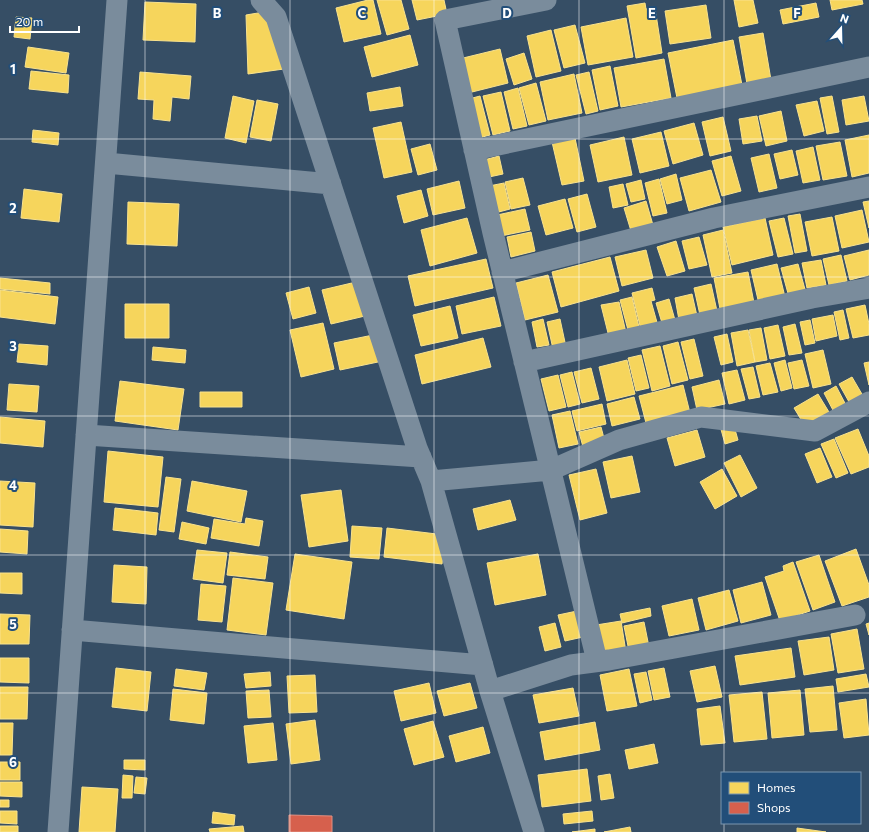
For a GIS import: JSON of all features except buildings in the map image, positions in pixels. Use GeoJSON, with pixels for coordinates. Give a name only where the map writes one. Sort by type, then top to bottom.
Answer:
{"type":"FeatureCollection","features":[{"type":"Feature","properties":{"kind":"street"},"geometry":{"type":"LineString","coordinates":[[58,832],[118,0]]}},
{"type":"Feature","properties":{"kind":"street"},"geometry":{"type":"LineString","coordinates":[[261,0],[276,17],[421,457],[431,481],[490,691],[534,832]]}},
{"type":"Feature","properties":{"kind":"street"},"geometry":{"type":"LineString","coordinates":[[546,0],[445,20],[502,272],[597,661]]}},
{"type":"Feature","properties":{"kind":"street"},"geometry":{"type":"LineString","coordinates":[[474,150],[869,67]]}},
{"type":"Feature","properties":{"kind":"street"},"geometry":{"type":"LineString","coordinates":[[106,163],[331,184]]}},
{"type":"Feature","properties":{"kind":"street"},"geometry":{"type":"LineString","coordinates":[[502,272],[714,218],[869,187]]}},
{"type":"Feature","properties":{"kind":"street"},"geometry":{"type":"LineString","coordinates":[[524,362],[812,298],[869,288]]}},
{"type":"Feature","properties":{"kind":"street"},"geometry":{"type":"LineString","coordinates":[[431,481],[550,470],[619,440],[701,417],[815,431],[869,402]]}},
{"type":"Feature","properties":{"kind":"street"},"geometry":{"type":"LineString","coordinates":[[86,435],[421,457]]}},
{"type":"Feature","properties":{"kind":"street"},"geometry":{"type":"LineString","coordinates":[[490,691],[572,665],[609,660],[855,615]]}},
{"type":"Feature","properties":{"kind":"street"},"geometry":{"type":"LineString","coordinates":[[72,630],[483,665]]}}]}
